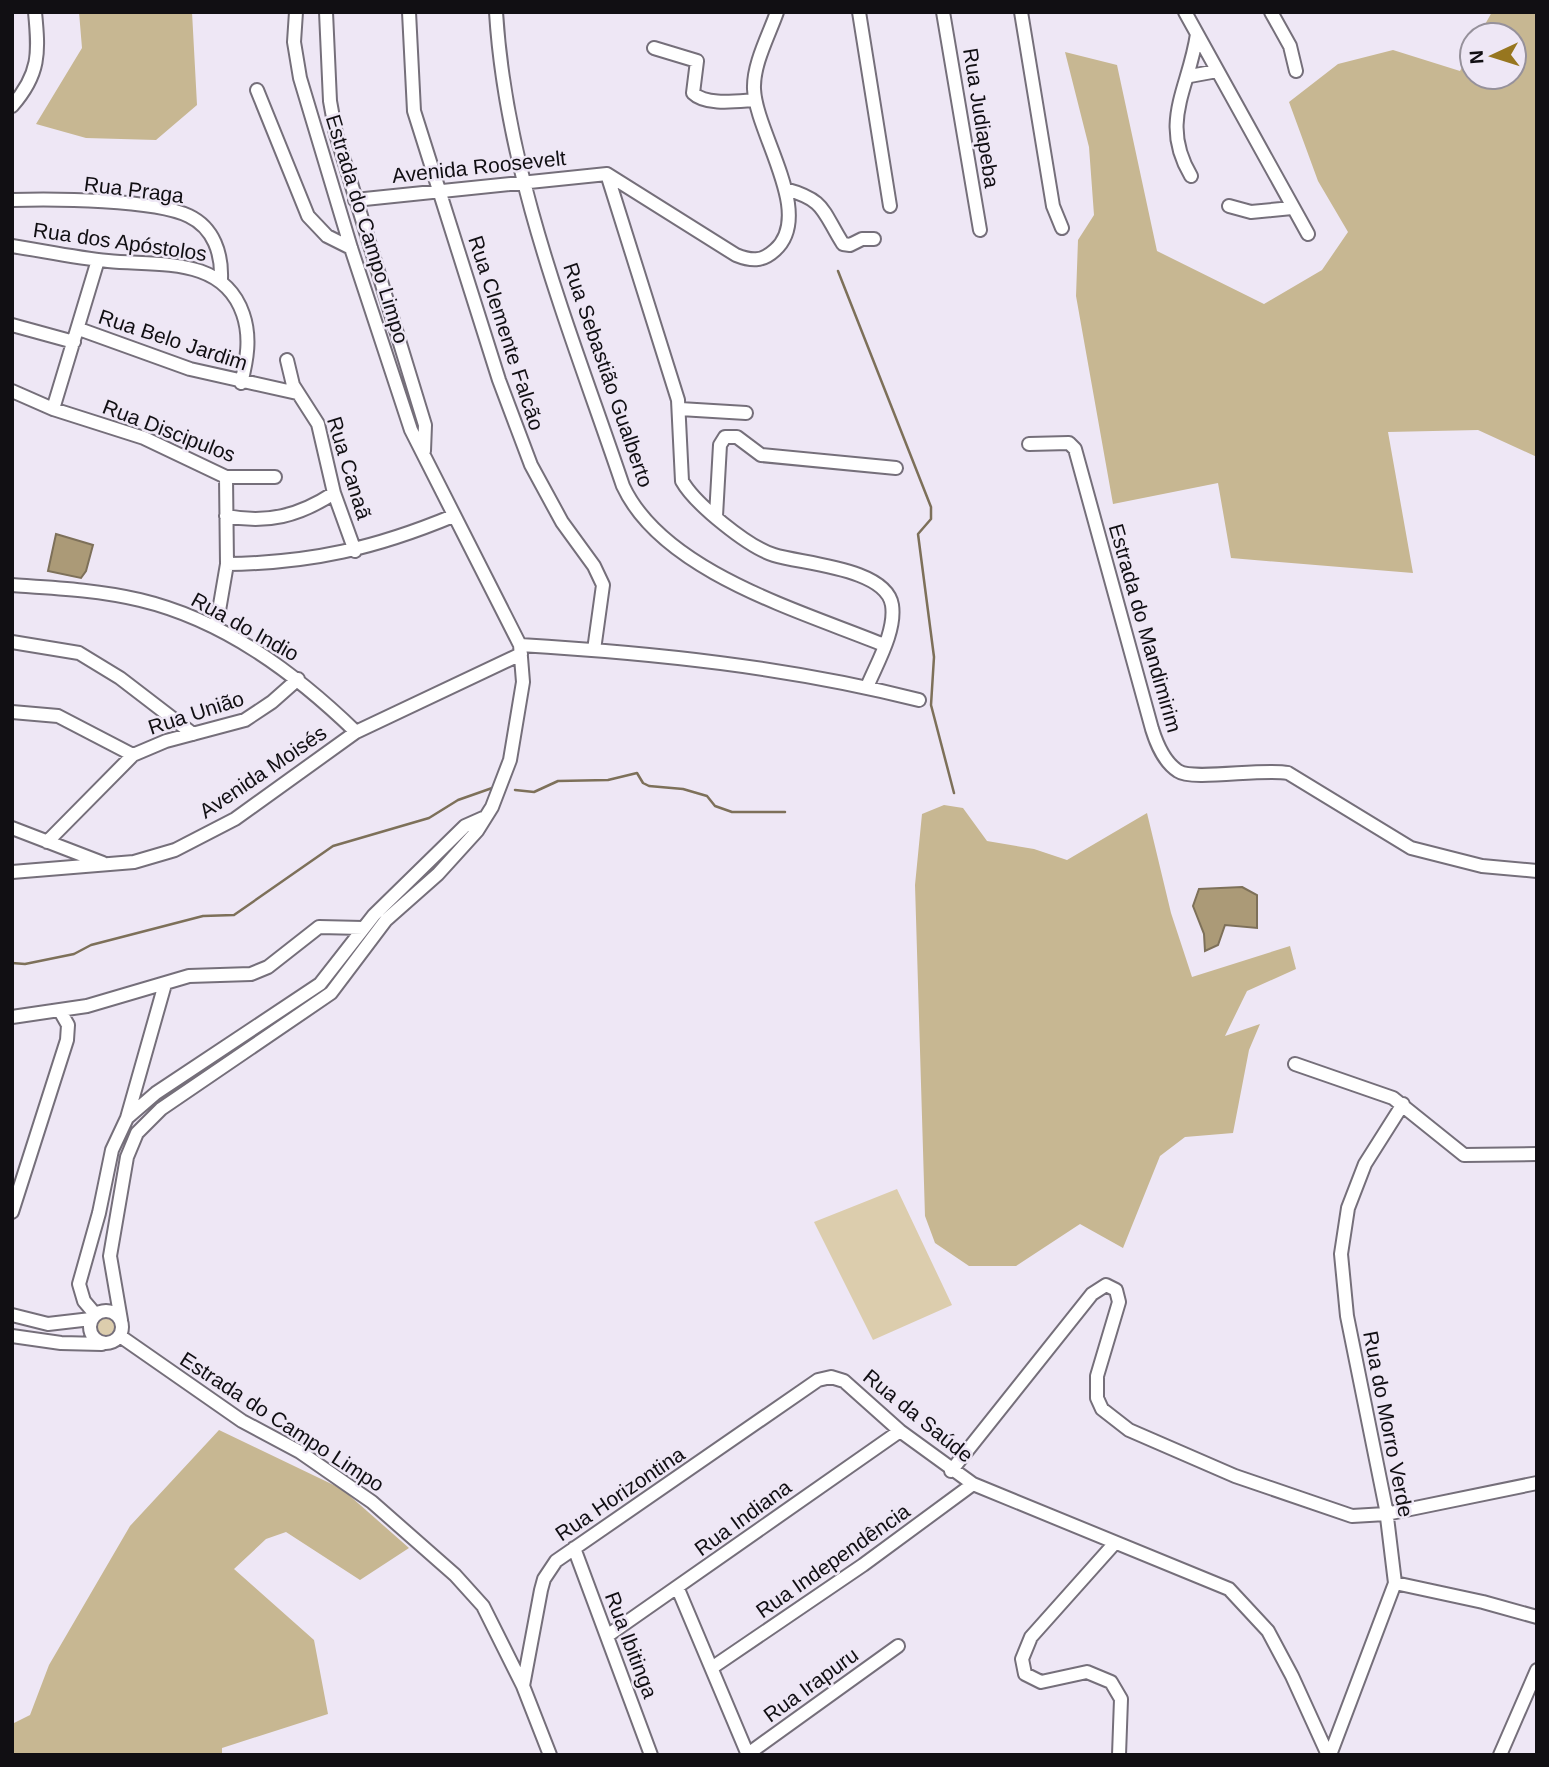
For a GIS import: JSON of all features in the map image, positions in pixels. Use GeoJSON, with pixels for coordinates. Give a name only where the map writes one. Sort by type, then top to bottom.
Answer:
{"type":"FeatureCollection","features":[{"type":"Feature","properties":{"kind":"street"},"geometry":{"type":"LineString","coordinates":[[12,106],[35,72],[38,55],[35,12]]}},
{"type":"Feature","properties":{"kind":"street","name":"Estrada do Campo Limpo"},"geometry":{"type":"LineString","coordinates":[[121,1320],[110,1256],[127,1157],[137,1133],[161,1109],[331,993],[386,920],[461,850],[492,807],[510,760],[523,682],[520,650],[411,429],[351,248],[296,61],[296,12]]}},
{"type":"Feature","properties":{"kind":"street","name":"Estrada do Campo Limpo"},"geometry":{"type":"LineString","coordinates":[[326,12],[333,121],[425,425],[424,451]]}},
{"type":"Feature","properties":{"kind":"street","name":"Rua Clemente Falcão"},"geometry":{"type":"LineString","coordinates":[[409,12],[414,111],[523,448],[562,522],[600,575],[603,598],[594,650]]}},
{"type":"Feature","properties":{"kind":"street","name":"Rua Sebastião Gualberto"},"geometry":{"type":"LineString","coordinates":[[496,12],[502,74],[522,181],[622,486],[633,506],[670,540],[733,585],[884,645]]}},
{"type":"Feature","properties":{"kind":"street"},"geometry":{"type":"LineString","coordinates":[[607,174],[749,260],[766,258],[786,235],[790,218],[785,189],[755,100],[754,85],[759,62],[777,12]]}},
{"type":"Feature","properties":{"kind":"street"},"geometry":{"type":"LineString","coordinates":[[859,12],[890,206]]}},
{"type":"Feature","properties":{"kind":"street","name":"Rua Judiapeba"},"geometry":{"type":"LineString","coordinates":[[943,12],[980,230]]}},
{"type":"Feature","properties":{"kind":"street"},"geometry":{"type":"LineString","coordinates":[[1021,12],[1053,206],[1062,228]]}},
{"type":"Feature","properties":{"kind":"street"},"geometry":{"type":"LineString","coordinates":[[1185,12],[1308,234]]}},
{"type":"Feature","properties":{"kind":"street"},"geometry":{"type":"LineString","coordinates":[[1271,12],[1290,46],[1296,71]]}},
{"type":"Feature","properties":{"kind":"street"},"geometry":{"type":"LineString","coordinates":[[1191,176],[1180,154],[1175,113],[1190,76],[1197,34]]}},
{"type":"Feature","properties":{"kind":"street"},"geometry":{"type":"LineString","coordinates":[[654,48],[697,61],[693,93],[697,97],[727,101],[755,100]]}},
{"type":"Feature","properties":{"kind":"street"},"geometry":{"type":"LineString","coordinates":[[1190,76],[1217,71]]}},
{"type":"Feature","properties":{"kind":"street"},"geometry":{"type":"LineString","coordinates":[[257,90],[307,216],[327,236],[351,248]]}},
{"type":"Feature","properties":{"kind":"street"},"geometry":{"type":"LineString","coordinates":[[607,174],[680,409],[678,444],[682,481],[716,516],[772,555],[859,575],[881,584],[892,603],[892,615],[884,645],[867,687]]}},
{"type":"Feature","properties":{"kind":"street","name":"Avenida Roosevelt"},"geometry":{"type":"LineString","coordinates":[[355,200],[607,174]]}},
{"type":"Feature","properties":{"kind":"street"},"geometry":{"type":"LineString","coordinates":[[785,189],[808,195],[816,201],[843,244],[850,245],[862,239],[874,239]]}},
{"type":"Feature","properties":{"kind":"street","name":"Rua Praga"},"geometry":{"type":"LineString","coordinates":[[12,200],[145,206],[191,216],[212,235],[217,245],[221,279],[239,302],[246,322],[247,353],[241,383]]}},
{"type":"Feature","properties":{"kind":"street"},"geometry":{"type":"LineString","coordinates":[[1229,206],[1251,212],[1292,208]]}},
{"type":"Feature","properties":{"kind":"street","name":"Rua dos Apóstolos"},"geometry":{"type":"LineString","coordinates":[[12,246],[98,260],[181,267],[221,279]]}},
{"type":"Feature","properties":{"kind":"street"},"geometry":{"type":"LineString","coordinates":[[53,409],[98,260]]}},
{"type":"Feature","properties":{"kind":"street","name":"Rua Belo Jardim"},"geometry":{"type":"LineString","coordinates":[[12,326],[76,335],[241,383],[297,393]]}},
{"type":"Feature","properties":{"kind":"street","name":"Rua Canaã"},"geometry":{"type":"LineString","coordinates":[[287,360],[297,393],[318,424],[334,493],[355,551]]}},
{"type":"Feature","properties":{"kind":"street","name":"Rua Discipulos"},"geometry":{"type":"LineString","coordinates":[[12,391],[53,409],[144,438],[226,477],[275,477]]}},
{"type":"Feature","properties":{"kind":"street"},"geometry":{"type":"LineString","coordinates":[[680,409],[746,413]]}},
{"type":"Feature","properties":{"kind":"street"},"geometry":{"type":"LineString","coordinates":[[716,516],[719,450],[725,437],[737,437],[761,455],[896,468]]}},
{"type":"Feature","properties":{"kind":"street","name":"Estrada do Mandimirim"},"geometry":{"type":"LineString","coordinates":[[1029,444],[1069,443],[1075,449],[1152,729],[1164,757],[1176,770],[1191,775],[1265,771],[1288,773],[1411,848],[1482,866],[1537,871]]}},
{"type":"Feature","properties":{"kind":"street"},"geometry":{"type":"LineString","coordinates":[[216,628],[227,564],[226,477]]}},
{"type":"Feature","properties":{"kind":"street"},"geometry":{"type":"LineString","coordinates":[[226,516],[261,521],[277,519],[305,510],[334,493]]}},
{"type":"Feature","properties":{"kind":"street"},"geometry":{"type":"LineString","coordinates":[[227,564],[280,562],[355,551],[400,538],[453,516]]}},
{"type":"Feature","properties":{"kind":"street","name":"Rua do Indio"},"geometry":{"type":"LineString","coordinates":[[12,585],[138,599],[170,608],[216,628],[298,679],[356,733]]}},
{"type":"Feature","properties":{"kind":"street"},"geometry":{"type":"LineString","coordinates":[[12,642],[79,653],[129,684],[193,734]]}},
{"type":"Feature","properties":{"kind":"street"},"geometry":{"type":"LineString","coordinates":[[520,650],[594,650],[781,670],[919,700]]}},
{"type":"Feature","properties":{"kind":"street","name":"Avenida Moisés"},"geometry":{"type":"LineString","coordinates":[[12,872],[107,865],[153,858],[206,835],[284,786],[356,733],[520,650]]}},
{"type":"Feature","properties":{"kind":"street","name":"Rua União"},"geometry":{"type":"LineString","coordinates":[[47,842],[133,755],[193,734],[245,720],[267,706],[298,679]]}},
{"type":"Feature","properties":{"kind":"street"},"geometry":{"type":"LineString","coordinates":[[12,712],[58,716],[133,755]]}},
{"type":"Feature","properties":{"kind":"street"},"geometry":{"type":"LineString","coordinates":[[127,1118],[156,1093],[320,985],[363,928],[465,826],[483,818]]}},
{"type":"Feature","properties":{"kind":"street"},"geometry":{"type":"LineString","coordinates":[[12,828],[107,865]]}},
{"type":"Feature","properties":{"kind":"street"},"geometry":{"type":"LineString","coordinates":[[12,1017],[113,1000],[194,976],[257,972],[319,927],[363,928]]}},
{"type":"Feature","properties":{"kind":"street"},"geometry":{"type":"LineString","coordinates":[[93,1316],[84,1301],[79,1284],[99,1213],[112,1150],[127,1118],[165,984]]}},
{"type":"Feature","properties":{"kind":"street"},"geometry":{"type":"LineString","coordinates":[[12,1212],[68,1040],[68,1025],[60,1011]]}},
{"type":"Feature","properties":{"kind":"street"},"geometry":{"type":"LineString","coordinates":[[1295,1064],[1324,1076],[1382,1093],[1403,1104],[1464,1155],[1536,1159]]}},
{"type":"Feature","properties":{"kind":"street","name":"Rua do Morro Verde"},"geometry":{"type":"LineString","coordinates":[[1329,1755],[1395,1584],[1386,1514],[1347,1316],[1341,1254],[1348,1208],[1360,1176],[1389,1122],[1403,1104]]}},
{"type":"Feature","properties":{"kind":"street"},"geometry":{"type":"LineString","coordinates":[[951,1471],[1092,1294],[1106,1285],[1116,1290],[1119,1302],[1095,1387],[1102,1409],[1129,1430],[1235,1476],[1352,1516],[1386,1514],[1537,1483]]}},
{"type":"Feature","properties":{"kind":"street"},"geometry":{"type":"LineString","coordinates":[[12,1315],[48,1324],[93,1316],[108,1310],[121,1320],[120,1336],[104,1343],[79,1344],[12,1336]]}},
{"type":"Feature","properties":{"kind":"street"},"geometry":{"type":"LineString","coordinates":[[93,1316],[89,1326],[92,1337],[104,1343]]}},
{"type":"Feature","properties":{"kind":"street","name":"Estrada do Campo Limpo"},"geometry":{"type":"LineString","coordinates":[[120,1336],[249,1426],[300,1452],[372,1502],[455,1575],[483,1606],[523,1686],[550,1755]]}},
{"type":"Feature","properties":{"kind":"street","name":"Rua da Saúde"},"geometry":{"type":"LineString","coordinates":[[814,1383],[831,1377],[844,1381],[900,1431],[951,1471],[973,1484],[1114,1544],[1229,1588],[1268,1631],[1329,1755]]}},
{"type":"Feature","properties":{"kind":"street","name":"Rua Horizontina"},"geometry":{"type":"LineString","coordinates":[[523,1686],[544,1579],[556,1561],[814,1383]]}},
{"type":"Feature","properties":{"kind":"street","name":"Rua Indiana"},"geometry":{"type":"LineString","coordinates":[[607,1636],[678,1589],[900,1431]]}},
{"type":"Feature","properties":{"kind":"street","name":"Rua Independência"},"geometry":{"type":"LineString","coordinates":[[713,1667],[842,1580],[973,1484]]}},
{"type":"Feature","properties":{"kind":"street"},"geometry":{"type":"LineString","coordinates":[[1114,1544],[1031,1637],[1022,1659],[1025,1674],[1041,1682],[1087,1672],[1111,1682],[1121,1699],[1119,1755]]}},
{"type":"Feature","properties":{"kind":"street","name":"Rua Ibitinga"},"geometry":{"type":"LineString","coordinates":[[574,1548],[651,1755]]}},
{"type":"Feature","properties":{"kind":"street"},"geometry":{"type":"LineString","coordinates":[[1395,1584],[1537,1617]]}},
{"type":"Feature","properties":{"kind":"street"},"geometry":{"type":"LineString","coordinates":[[678,1589],[748,1755]]}},
{"type":"Feature","properties":{"kind":"street","name":"Rua Irapuru"},"geometry":{"type":"LineString","coordinates":[[748,1755],[898,1646]]}},
{"type":"Feature","properties":{"kind":"street"},"geometry":{"type":"LineString","coordinates":[[1500,1755],[1537,1670]]}},
{"type":"Feature","properties":{"kind":"shaded area"},"geometry":{"type":"Polygon","coordinates":[[[79,12],[192,12],[197,105],[156,140],[86,138],[36,124],[82,48],[79,12]]]}},
{"type":"Feature","properties":{"kind":"shaded area"},"geometry":{"type":"Polygon","coordinates":[[[1492,12],[1537,12],[1537,457],[1478,430],[1388,432],[1413,573],[1231,558],[1218,483],[1113,504],[1076,296],[1078,240],[1094,215],[1089,147],[1065,52],[1117,65],[1157,251],[1264,304],[1322,270],[1348,232],[1318,181],[1289,102],[1338,64],[1393,50],[1458,70],[1458,91],[1528,91],[1528,21],[1487,21],[1492,12]]]}},
{"type":"Feature","properties":{"kind":"shaded area"},"geometry":{"type":"Polygon","coordinates":[[[56,534],[93,545],[86,571],[81,578],[48,571],[56,534]]]}},
{"type":"Feature","properties":{"kind":"shaded area"},"geometry":{"type":"Polygon","coordinates":[[[944,805],[963,808],[987,841],[1034,849],[1067,860],[1147,813],[1171,913],[1192,977],[1290,946],[1296,969],[1247,991],[1225,1036],[1260,1024],[1249,1050],[1233,1133],[1185,1137],[1160,1156],[1123,1248],[1080,1224],[1016,1266],[969,1266],[935,1243],[925,1216],[915,885],[922,814],[944,805]]]}},
{"type":"Feature","properties":{"kind":"shaded area"},"geometry":{"type":"Polygon","coordinates":[[[1242,887],[1257,895],[1257,928],[1225,925],[1218,945],[1205,951],[1204,934],[1193,906],[1199,889],[1242,887]]]}},
{"type":"Feature","properties":{"kind":"shaded area"},"geometry":{"type":"Polygon","coordinates":[[[897,1189],[952,1305],[873,1340],[814,1222],[897,1189]]]}},
{"type":"Feature","properties":{"kind":"shaded area"},"geometry":{"type":"Polygon","coordinates":[[[106,1315],[116,1322],[117,1326],[110,1336],[106,1337],[96,1330],[95,1326],[102,1316],[106,1315]]]}},
{"type":"Feature","properties":{"kind":"shaded area"},"geometry":{"type":"Polygon","coordinates":[[[219,1430],[342,1489],[409,1548],[360,1580],[286,1532],[266,1539],[234,1569],[314,1640],[328,1714],[222,1748],[222,1755],[12,1755],[12,1724],[30,1715],[49,1665],[130,1526],[219,1430]]]}},
{"type":"Feature","properties":{"kind":"waterway"},"geometry":{"type":"LineString","coordinates":[[838,271],[931,507],[931,519],[918,534],[934,657],[931,705],[954,793]]}},
{"type":"Feature","properties":{"kind":"waterway"},"geometry":{"type":"LineString","coordinates":[[515,790],[534,792],[558,781],[608,780],[637,773],[643,783],[649,786],[683,789],[707,796],[715,806],[732,812],[785,812]]}},
{"type":"Feature","properties":{"kind":"waterway"},"geometry":{"type":"LineString","coordinates":[[12,963],[25,964],[74,954],[91,945],[203,916],[234,915],[333,846],[429,818],[458,800],[495,787]]}}]}
